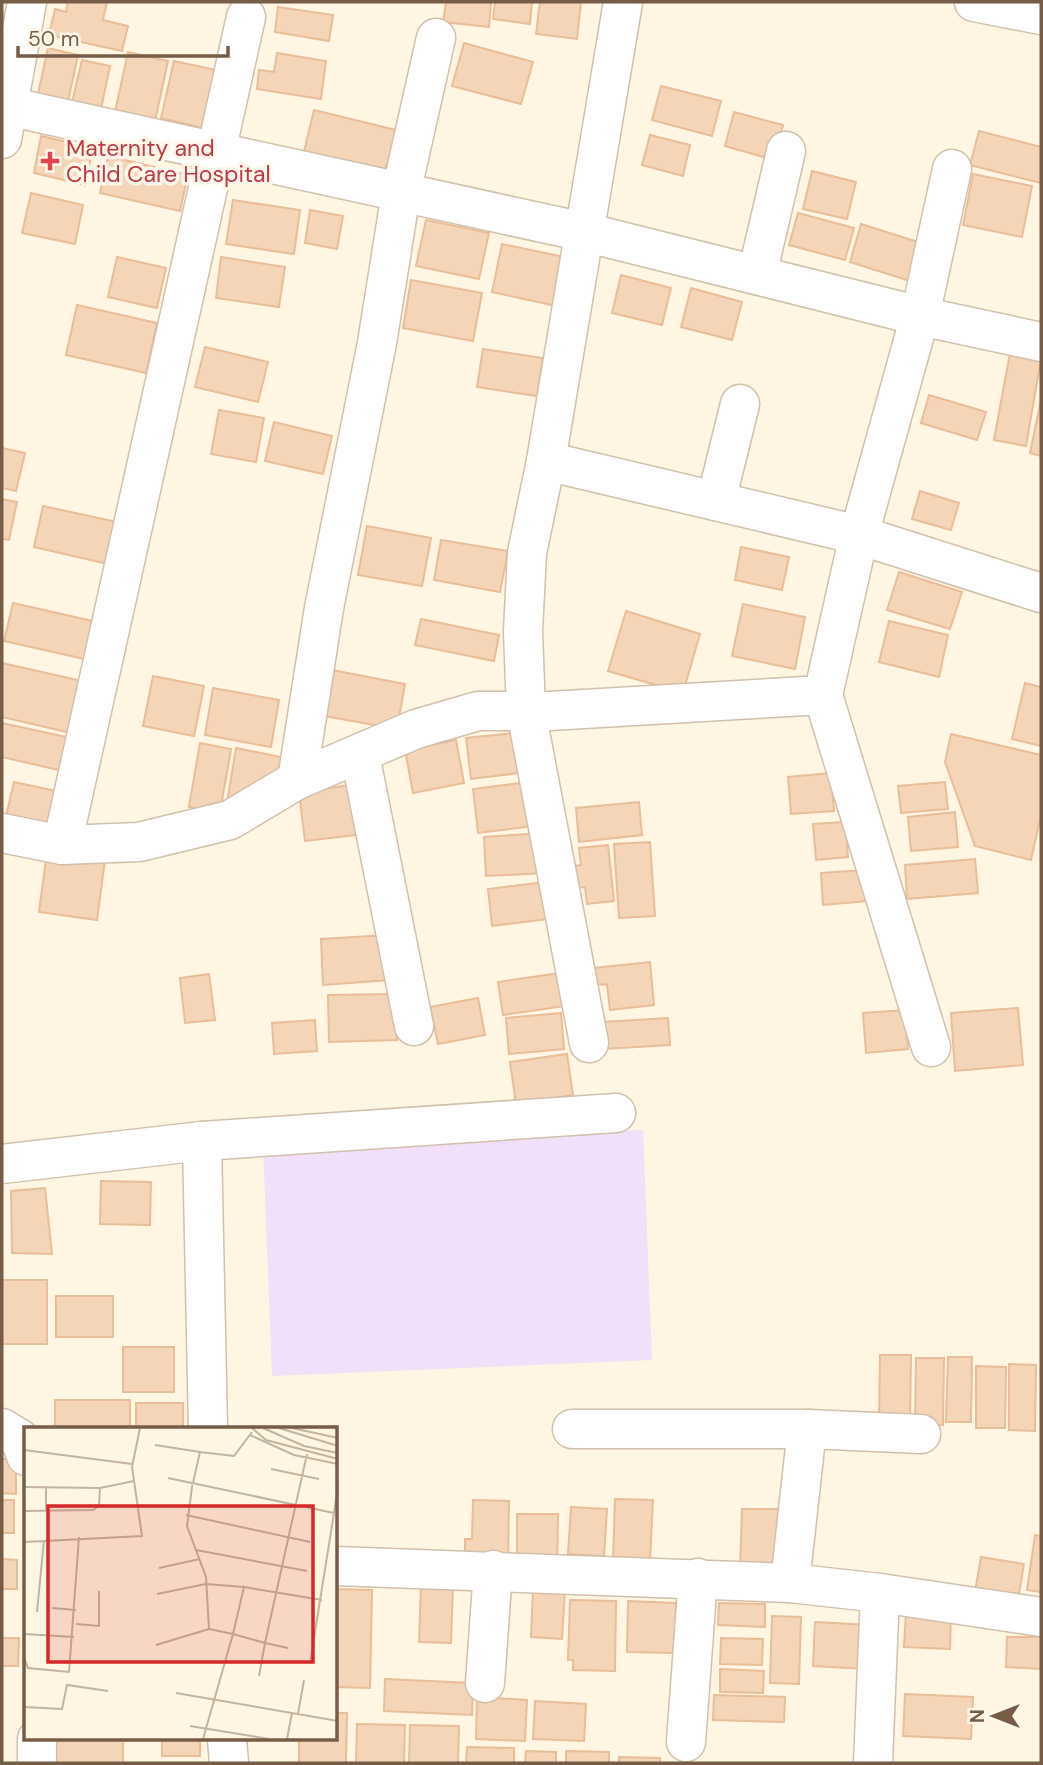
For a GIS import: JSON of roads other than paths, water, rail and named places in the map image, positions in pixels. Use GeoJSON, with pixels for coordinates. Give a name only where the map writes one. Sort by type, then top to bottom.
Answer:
{"type":"FeatureCollection","features":[{"type":"Feature","properties":{"kind":"street"},"geometry":{"type":"LineString","coordinates":[[27,2],[4,117],[215,153],[584,232],[920,316],[1041,342]]}},
{"type":"Feature","properties":{"kind":"street"},"geometry":{"type":"LineString","coordinates":[[589,1043],[526,711],[523,631],[527,553],[546,461],[623,2]]}},
{"type":"Feature","properties":{"kind":"street"},"geometry":{"type":"LineString","coordinates":[[974,2],[1041,15]]}},
{"type":"Feature","properties":{"kind":"street"},"geometry":{"type":"LineString","coordinates":[[62,845],[246,18]]}},
{"type":"Feature","properties":{"kind":"street"},"geometry":{"type":"LineString","coordinates":[[296,780],[324,608],[377,342],[401,193],[436,38]]}},
{"type":"Feature","properties":{"kind":"street"},"geometry":{"type":"LineString","coordinates":[[757,275],[786,151]]}},
{"type":"Feature","properties":{"kind":"street"},"geometry":{"type":"LineString","coordinates":[[931,1047],[823,695],[859,535],[920,316],[952,169]]}},
{"type":"Feature","properties":{"kind":"street"},"geometry":{"type":"LineString","coordinates":[[716,501],[740,404]]}},
{"type":"Feature","properties":{"kind":"street"},"geometry":{"type":"LineString","coordinates":[[546,461],[859,535],[1041,593]]}},
{"type":"Feature","properties":{"kind":"street"},"geometry":{"type":"LineString","coordinates":[[2,833],[62,845],[139,842],[230,820],[296,780],[416,729],[478,711],[526,711],[823,695]]}},
{"type":"Feature","properties":{"kind":"street"},"geometry":{"type":"LineString","coordinates":[[360,755],[414,1026]]}},
{"type":"Feature","properties":{"kind":"street"},"geometry":{"type":"LineString","coordinates":[[2,1164],[202,1141],[616,1113]]}},
{"type":"Feature","properties":{"kind":"street"},"geometry":{"type":"LineString","coordinates":[[202,1141],[208,1427]]}},
{"type":"Feature","properties":{"kind":"street"},"geometry":{"type":"LineString","coordinates":[[2,1428],[20,1439],[24,1450]]}},
{"type":"Feature","properties":{"kind":"street"},"geometry":{"type":"LineString","coordinates":[[572,1429],[807,1429],[921,1434]]}},
{"type":"Feature","properties":{"kind":"street"},"geometry":{"type":"LineString","coordinates":[[790,1583],[807,1429]]}},
{"type":"Feature","properties":{"kind":"street"},"geometry":{"type":"LineString","coordinates":[[338,1566],[790,1583],[880,1592],[1041,1617]]}},
{"type":"Feature","properties":{"kind":"street"},"geometry":{"type":"LineString","coordinates":[[485,1683],[493,1570]]}},
{"type":"Feature","properties":{"kind":"street"},"geometry":{"type":"LineString","coordinates":[[686,1742],[698,1578]]}},
{"type":"Feature","properties":{"kind":"street"},"geometry":{"type":"LineString","coordinates":[[873,1763],[880,1592]]}},
{"type":"Feature","properties":{"kind":"street"},"geometry":{"type":"LineString","coordinates":[[37,1740],[37,1763]]}},
{"type":"Feature","properties":{"kind":"street"},"geometry":{"type":"LineString","coordinates":[[227,1740],[229,1763]]}},
{"type":"Feature","properties":{"kind":"place","name":"Maternity and Child Care Hospital"},"geometry":{"type":"Point","coordinates":[50,161]}}]}
